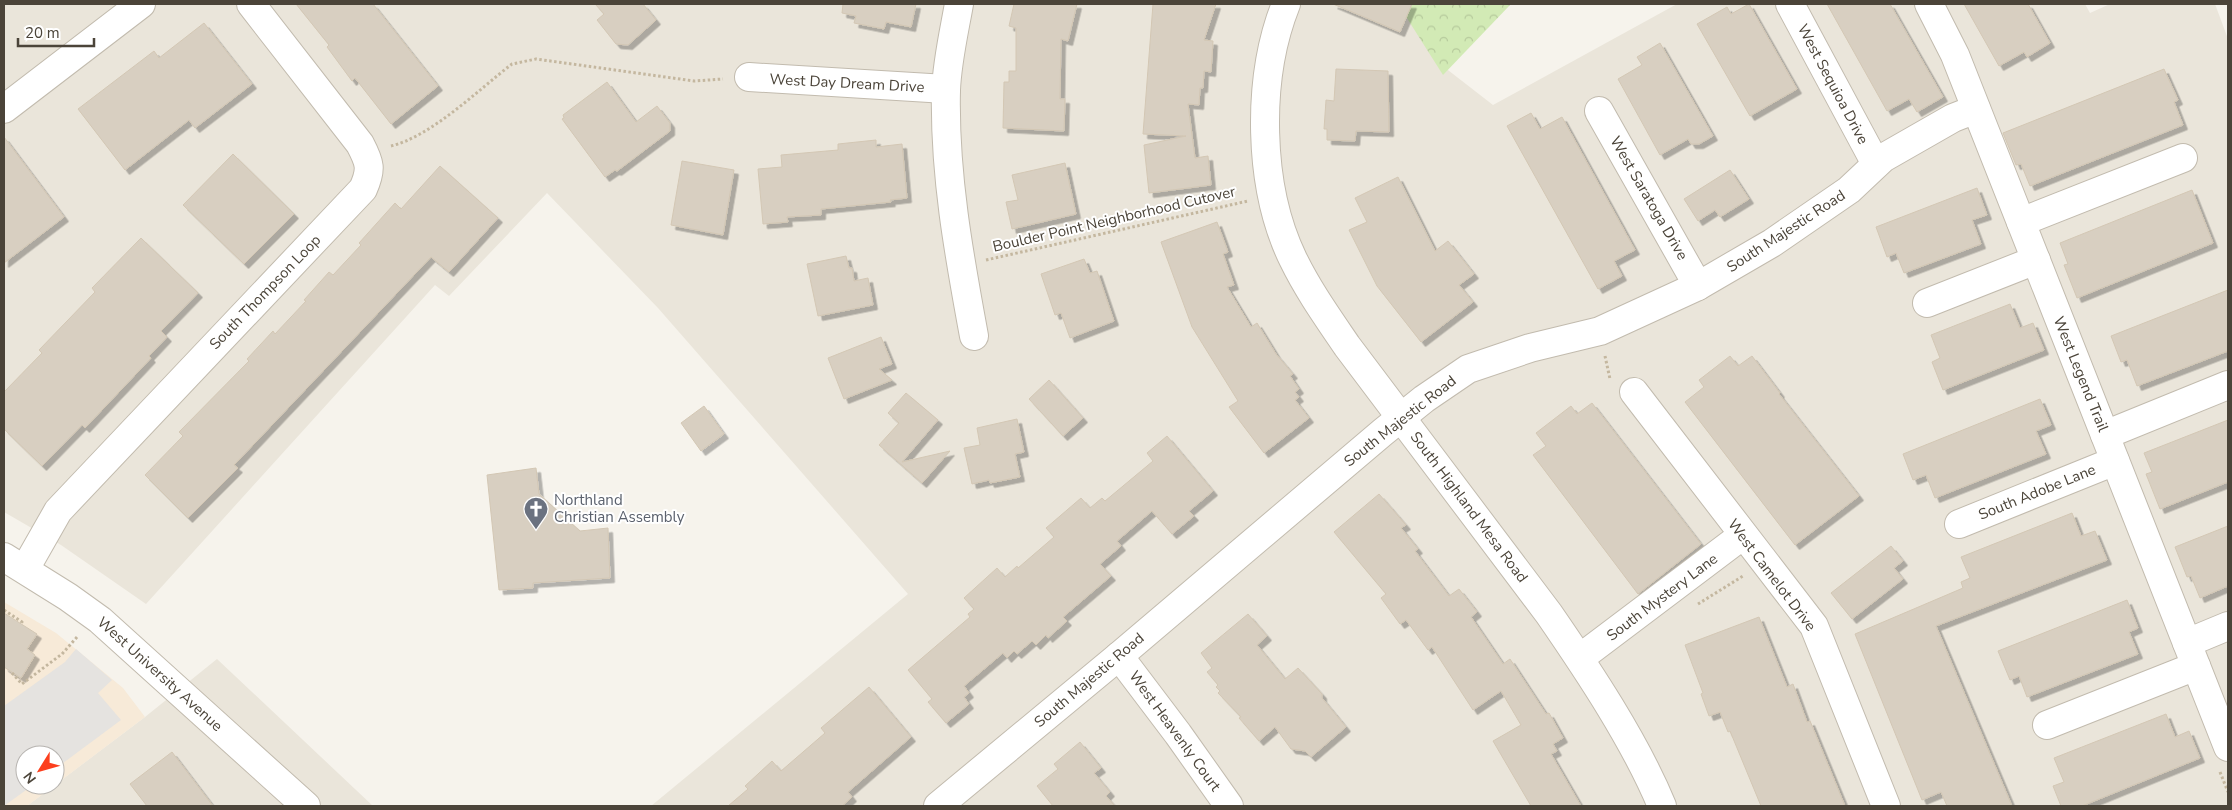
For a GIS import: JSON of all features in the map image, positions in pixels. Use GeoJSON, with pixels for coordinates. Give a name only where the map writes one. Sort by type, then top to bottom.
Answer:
{"type":"FeatureCollection","features":[{"type":"Feature","properties":{"kind":"street"},"geometry":{"type":"LineString","coordinates":[[4,109],[141,4]]}},
{"type":"Feature","properties":{"kind":"street","name":"South Thompson Loop"},"geometry":{"type":"LineString","coordinates":[[14,563],[58,511],[363,189],[369,176],[369,161],[364,152],[251,4]]}},
{"type":"Feature","properties":{"kind":"street"},"geometry":{"type":"LineString","coordinates":[[958,4],[946,89],[947,165],[960,265],[974,336]]}},
{"type":"Feature","properties":{"kind":"street","name":"South Highland Mesa Road"},"geometry":{"type":"LineString","coordinates":[[1286,4],[1280,18],[1268,78],[1264,132],[1272,196],[1293,259],[1319,307],[1580,658],[1618,722],[1662,806]]}},
{"type":"Feature","properties":{"kind":"street","name":"West Sequioa Drive"},"geometry":{"type":"LineString","coordinates":[[1790,4],[1876,164]]}},
{"type":"Feature","properties":{"kind":"street","name":"West Legend Trail"},"geometry":{"type":"LineString","coordinates":[[1929,4],[1955,55],[2228,747]]}},
{"type":"Feature","properties":{"kind":"street","name":"West Day Dream Drive"},"geometry":{"type":"LineString","coordinates":[[749,77],[946,89]]}},
{"type":"Feature","properties":{"kind":"street","name":"South Majestic Road"},"geometry":{"type":"LineString","coordinates":[[938,806],[1119,656],[1401,416],[1468,369],[1530,348],[1600,331],[1698,286],[1772,244],[1849,190],[1883,158],[1953,118],[1976,109]]}},
{"type":"Feature","properties":{"kind":"street","name":"West Saratoga Drive"},"geometry":{"type":"LineString","coordinates":[[1599,111],[1698,286]]}},
{"type":"Feature","properties":{"kind":"street"},"geometry":{"type":"LineString","coordinates":[[2021,222],[2183,158]]}},
{"type":"Feature","properties":{"kind":"street"},"geometry":{"type":"LineString","coordinates":[[1927,303],[2036,260]]}},
{"type":"Feature","properties":{"kind":"street"},"geometry":{"type":"LineString","coordinates":[[2105,434],[2228,385]]}},
{"type":"Feature","properties":{"kind":"street","name":"West Camelot Drive"},"geometry":{"type":"LineString","coordinates":[[1634,392],[1814,626],[1886,806]]}},
{"type":"Feature","properties":{"kind":"street","name":"South Adobe Lane"},"geometry":{"type":"LineString","coordinates":[[1959,524],[2115,461]]}},
{"type":"Feature","properties":{"kind":"street","name":"South Mystery Lane"},"geometry":{"type":"LineString","coordinates":[[1580,658],[1743,535]]}},
{"type":"Feature","properties":{"kind":"street","name":"West University Avenue"},"geometry":{"type":"LineString","coordinates":[[14,563],[68,596],[129,644],[306,806]]}},
{"type":"Feature","properties":{"kind":"street"},"geometry":{"type":"LineString","coordinates":[[2047,725],[2192,654],[2228,626]]}},
{"type":"Feature","properties":{"kind":"street","name":"West Heavenly Court"},"geometry":{"type":"LineString","coordinates":[[1119,656],[1229,806]]}},
{"type":"Feature","properties":{"kind":"path"},"geometry":{"type":"LineString","coordinates":[[364,152],[399,144],[416,137],[512,64],[525,60],[536,59],[694,81],[749,77]]}},
{"type":"Feature","properties":{"kind":"path","name":"Boulder Point Neighborhood Cutover"},"geometry":{"type":"LineString","coordinates":[[960,265],[1272,196]]}},
{"type":"Feature","properties":{"kind":"path"},"geometry":{"type":"LineString","coordinates":[[4,610],[22,622],[21,624]]}},
{"type":"Feature","properties":{"kind":"path"},"geometry":{"type":"LineString","coordinates":[[12,673],[22,684],[62,654],[77,637]]}},
{"type":"Feature","properties":{"kind":"shaded area"},"geometry":{"type":"Polygon","coordinates":[[[4,4],[1458,4],[1435,60],[1493,105],[1677,4],[2085,4],[2090,13],[2110,4],[2215,4],[2228,39],[2228,806],[651,806],[908,594],[658,308],[547,193],[449,296],[435,285],[146,604],[61,545],[4,512],[4,4]]]}},
{"type":"Feature","properties":{"kind":"shaded area"},"geometry":{"type":"Polygon","coordinates":[[[4,602],[56,633],[123,688],[145,717],[65,777],[65,745],[15,745],[15,795],[42,795],[27,806],[4,806],[4,602]]]}},
{"type":"Feature","properties":{"kind":"shaded area"},"geometry":{"type":"Polygon","coordinates":[[[76,649],[112,680],[98,693],[121,720],[65,762],[65,745],[15,745],[15,795],[19,795],[4,806],[4,706],[65,662],[76,649]]]}},
{"type":"Feature","properties":{"kind":"shaded area"},"geometry":{"type":"Polygon","coordinates":[[[217,659],[373,806],[27,806],[42,795],[65,795],[65,777],[145,717],[217,659]]]}},
{"type":"Feature","properties":{"kind":"green space"},"geometry":{"type":"Polygon","coordinates":[[[1398,4],[1511,4],[1443,75],[1398,4]]]}},
{"type":"Feature","properties":{"kind":"building"},"geometry":{"type":"Polygon","coordinates":[[[296,4],[373,4],[438,86],[391,124],[355,78],[352,81],[327,47],[329,45],[296,4]]]}},
{"type":"Feature","properties":{"kind":"building"},"geometry":{"type":"Polygon","coordinates":[[[595,4],[643,4],[656,20],[628,45],[616,44],[597,20],[604,14],[595,4]]]}},
{"type":"Feature","properties":{"kind":"building"},"geometry":{"type":"Polygon","coordinates":[[[843,4],[916,4],[911,27],[886,22],[884,29],[854,23],[856,16],[842,13],[843,4]]]}},
{"type":"Feature","properties":{"kind":"building"},"geometry":{"type":"Polygon","coordinates":[[[1014,4],[1077,4],[1068,41],[1061,39],[1060,99],[1065,99],[1064,131],[1003,128],[1004,82],[1009,82],[1009,71],[1016,71],[1016,28],[1009,26],[1014,4]]]}},
{"type":"Feature","properties":{"kind":"building"},"geometry":{"type":"Polygon","coordinates":[[[1153,4],[1216,4],[1204,40],[1213,41],[1211,72],[1204,71],[1199,105],[1188,104],[1195,158],[1208,156],[1211,185],[1149,193],[1144,145],[1186,136],[1143,134],[1153,4]]]}},
{"type":"Feature","properties":{"kind":"building"},"geometry":{"type":"Polygon","coordinates":[[[1333,4],[1412,4],[1400,32],[1333,4]]]}},
{"type":"Feature","properties":{"kind":"building"},"geometry":{"type":"Polygon","coordinates":[[[1749,4],[1797,89],[1750,116],[1697,24],[1727,7],[1731,14],[1749,4]]]}},
{"type":"Feature","properties":{"kind":"building"},"geometry":{"type":"Polygon","coordinates":[[[1827,4],[1890,4],[1943,97],[1917,112],[1909,99],[1887,111],[1827,4]]]}},
{"type":"Feature","properties":{"kind":"building"},"geometry":{"type":"Polygon","coordinates":[[[1964,4],[2028,4],[2050,43],[2027,57],[2024,52],[1999,66],[1964,4]]]}},
{"type":"Feature","properties":{"kind":"building"},"geometry":{"type":"Polygon","coordinates":[[[204,23],[252,84],[195,128],[189,120],[125,170],[78,109],[154,51],[159,58],[204,23]]]}},
{"type":"Feature","properties":{"kind":"building"},"geometry":{"type":"Polygon","coordinates":[[[1660,43],[1713,136],[1699,144],[1691,144],[1688,139],[1660,155],[1618,79],[1642,65],[1637,57],[1660,43]]]}},
{"type":"Feature","properties":{"kind":"building"},"geometry":{"type":"Polygon","coordinates":[[[1336,69],[1388,71],[1389,132],[1356,131],[1355,141],[1327,140],[1327,129],[1324,129],[1326,100],[1334,101],[1336,69]]]}},
{"type":"Feature","properties":{"kind":"building"},"geometry":{"type":"Polygon","coordinates":[[[2164,69],[2178,100],[2174,102],[2183,125],[2030,186],[2021,164],[2016,165],[2003,133],[2164,69]]]}},
{"type":"Feature","properties":{"kind":"building"},"geometry":{"type":"Polygon","coordinates":[[[607,82],[636,122],[657,106],[670,123],[670,131],[617,171],[615,170],[605,177],[562,119],[564,118],[563,115],[607,82]]]}},
{"type":"Feature","properties":{"kind":"building"},"geometry":{"type":"Polygon","coordinates":[[[1531,113],[1540,129],[1562,117],[1635,250],[1614,261],[1622,276],[1598,289],[1507,126],[1531,113]]]}},
{"type":"Feature","properties":{"kind":"building"},"geometry":{"type":"Polygon","coordinates":[[[4,137],[64,217],[4,263],[4,137]]]}},
{"type":"Feature","properties":{"kind":"building"},"geometry":{"type":"Polygon","coordinates":[[[876,140],[876,147],[902,144],[907,198],[890,200],[891,202],[821,209],[821,215],[787,217],[788,222],[763,224],[758,169],[782,167],[781,155],[838,150],[838,144],[876,140]]]}},
{"type":"Feature","properties":{"kind":"building"},"geometry":{"type":"Polygon","coordinates":[[[233,154],[294,214],[244,264],[183,205],[233,154]]]}},
{"type":"Feature","properties":{"kind":"building"},"geometry":{"type":"Polygon","coordinates":[[[682,161],[734,170],[723,235],[671,225],[682,161]]]}},
{"type":"Feature","properties":{"kind":"building"},"geometry":{"type":"Polygon","coordinates":[[[1065,163],[1076,214],[1012,229],[1006,202],[1018,200],[1012,175],[1065,163]]]}},
{"type":"Feature","properties":{"kind":"building"},"geometry":{"type":"Polygon","coordinates":[[[440,166],[498,218],[449,272],[431,257],[234,465],[238,468],[188,518],[145,475],[183,436],[179,432],[249,361],[247,359],[273,331],[275,334],[306,301],[304,300],[329,272],[333,275],[361,245],[359,243],[395,203],[401,209],[440,166]]]}},
{"type":"Feature","properties":{"kind":"building"},"geometry":{"type":"Polygon","coordinates":[[[1730,170],[1749,199],[1720,217],[1715,210],[1698,221],[1684,199],[1730,170]]]}},
{"type":"Feature","properties":{"kind":"building"},"geometry":{"type":"Polygon","coordinates":[[[1398,177],[1435,251],[1448,241],[1474,274],[1459,285],[1473,302],[1421,342],[1377,286],[1349,230],[1367,222],[1355,198],[1398,177]]]}},
{"type":"Feature","properties":{"kind":"building"},"geometry":{"type":"Polygon","coordinates":[[[1977,188],[1987,215],[1972,220],[1981,244],[1904,273],[1896,253],[1887,257],[1876,227],[1977,188]]]}},
{"type":"Feature","properties":{"kind":"building"},"geometry":{"type":"Polygon","coordinates":[[[2192,190],[2213,243],[2077,298],[2064,265],[2068,264],[2060,243],[2192,190]]]}},
{"type":"Feature","properties":{"kind":"building"},"geometry":{"type":"Polygon","coordinates":[[[1217,222],[1228,252],[1223,254],[1234,285],[1227,287],[1251,327],[1257,323],[1276,354],[1293,374],[1290,376],[1299,389],[1295,392],[1299,397],[1295,400],[1309,418],[1264,453],[1229,407],[1238,401],[1192,327],[1161,242],[1217,222]]]}},
{"type":"Feature","properties":{"kind":"building"},"geometry":{"type":"Polygon","coordinates":[[[141,238],[198,293],[161,331],[167,337],[149,356],[151,358],[85,428],[82,425],[42,466],[4,429],[4,392],[42,353],[39,350],[95,292],[92,288],[141,238]]]}},
{"type":"Feature","properties":{"kind":"building"},"geometry":{"type":"Polygon","coordinates":[[[846,256],[849,268],[852,268],[854,281],[868,278],[873,305],[818,316],[807,264],[846,256]]]}},
{"type":"Feature","properties":{"kind":"building"},"geometry":{"type":"Polygon","coordinates":[[[1084,259],[1090,273],[1097,271],[1114,321],[1070,338],[1061,313],[1055,315],[1041,274],[1084,259]]]}},
{"type":"Feature","properties":{"kind":"building"},"geometry":{"type":"Polygon","coordinates":[[[2228,290],[2228,351],[2137,386],[2127,360],[2121,362],[2111,336],[2228,290]]]}},
{"type":"Feature","properties":{"kind":"building"},"geometry":{"type":"Polygon","coordinates":[[[2010,304],[2020,328],[2033,323],[2044,350],[1943,390],[1932,362],[1940,358],[1931,335],[2010,304]]]}},
{"type":"Feature","properties":{"kind":"building"},"geometry":{"type":"Polygon","coordinates":[[[881,337],[892,364],[879,369],[892,380],[844,399],[828,358],[881,337]]]}},
{"type":"Feature","properties":{"kind":"building"},"geometry":{"type":"Polygon","coordinates":[[[1730,356],[1738,366],[1752,356],[1779,394],[1859,496],[1795,545],[1685,402],[1704,387],[1699,380],[1730,356]]]}},
{"type":"Feature","properties":{"kind":"building"},"geometry":{"type":"Polygon","coordinates":[[[1049,380],[1083,418],[1063,436],[1029,399],[1049,380]]]}},
{"type":"Feature","properties":{"kind":"building"},"geometry":{"type":"Polygon","coordinates":[[[906,393],[938,420],[902,462],[950,451],[922,483],[879,445],[899,423],[888,413],[906,393]]]}},
{"type":"Feature","properties":{"kind":"building"},"geometry":{"type":"Polygon","coordinates":[[[2040,399],[2051,425],[2036,431],[2046,454],[1935,498],[1926,475],[1913,480],[1903,454],[2040,399]]]}},
{"type":"Feature","properties":{"kind":"building"},"geometry":{"type":"Polygon","coordinates":[[[1592,403],[1701,544],[1638,594],[1533,455],[1546,446],[1536,433],[1571,406],[1577,414],[1592,403]]]}},
{"type":"Feature","properties":{"kind":"building"},"geometry":{"type":"Polygon","coordinates":[[[704,406],[724,434],[701,451],[681,423],[704,406]]]}},
{"type":"Feature","properties":{"kind":"building"},"geometry":{"type":"Polygon","coordinates":[[[1017,419],[1024,452],[1015,454],[1020,477],[990,483],[989,480],[972,484],[964,448],[980,445],[977,428],[1017,419]]]}},
{"type":"Feature","properties":{"kind":"building"},"geometry":{"type":"Polygon","coordinates":[[[2228,420],[2228,482],[2160,509],[2146,474],[2152,472],[2144,453],[2228,420]]]}},
{"type":"Feature","properties":{"kind":"building"},"geometry":{"type":"Polygon","coordinates":[[[1167,436],[1213,491],[1189,511],[1194,516],[1172,534],[1152,511],[1117,541],[1121,546],[1100,564],[1111,576],[1063,617],[1067,621],[1048,638],[1046,635],[1036,645],[1032,641],[1017,654],[1014,651],[1007,658],[1003,653],[964,686],[969,693],[964,697],[969,704],[946,723],[928,702],[932,699],[908,670],[970,617],[968,614],[974,609],[964,598],[997,568],[1005,577],[1017,566],[1018,568],[1054,537],[1046,528],[1081,498],[1090,508],[1102,498],[1105,501],[1153,461],[1147,453],[1167,436]]]}},
{"type":"Feature","properties":{"kind":"building","name":"Northland Christian Assembly"},"geometry":{"type":"Polygon","coordinates":[[[536,468],[539,494],[580,531],[608,528],[610,578],[533,583],[533,588],[499,590],[487,475],[536,468]]]}},
{"type":"Feature","properties":{"kind":"building"},"geometry":{"type":"Polygon","coordinates":[[[1379,494],[1406,525],[1401,528],[1418,549],[1415,551],[1449,596],[1459,589],[1477,612],[1471,617],[1503,664],[1510,659],[1546,714],[1549,713],[1563,738],[1553,744],[1557,751],[1551,754],[1581,806],[1531,806],[1493,741],[1521,725],[1501,691],[1473,710],[1432,647],[1428,650],[1406,620],[1400,624],[1381,598],[1386,594],[1334,532],[1379,494]]]}},
{"type":"Feature","properties":{"kind":"building"},"geometry":{"type":"Polygon","coordinates":[[[2072,513],[2081,536],[2095,531],[2107,560],[1936,626],[2012,806],[1947,806],[1941,792],[1922,800],[1855,634],[1963,588],[1961,582],[1970,578],[1961,557],[2072,513]]]}},
{"type":"Feature","properties":{"kind":"building"},"geometry":{"type":"Polygon","coordinates":[[[2228,526],[2228,586],[2200,598],[2191,576],[2187,577],[2175,547],[2228,526]]]}},
{"type":"Feature","properties":{"kind":"building"},"geometry":{"type":"Polygon","coordinates":[[[1891,546],[1903,561],[1894,568],[1903,579],[1852,619],[1831,593],[1891,546]]]}},
{"type":"Feature","properties":{"kind":"building"},"geometry":{"type":"Polygon","coordinates":[[[2127,600],[2138,628],[2129,632],[2138,654],[2027,697],[2019,676],[2010,680],[1998,651],[2127,600]]]}},
{"type":"Feature","properties":{"kind":"building"},"geometry":{"type":"Polygon","coordinates":[[[4,613],[37,634],[27,649],[35,655],[21,678],[4,667],[4,613]]]}},
{"type":"Feature","properties":{"kind":"building"},"geometry":{"type":"Polygon","coordinates":[[[1248,614],[1267,636],[1257,645],[1285,679],[1298,668],[1322,694],[1322,698],[1346,727],[1311,757],[1305,751],[1291,749],[1275,727],[1259,741],[1239,718],[1241,717],[1218,693],[1220,691],[1216,687],[1218,685],[1207,672],[1212,668],[1201,653],[1248,614]]]}},
{"type":"Feature","properties":{"kind":"building"},"geometry":{"type":"Polygon","coordinates":[[[1759,617],[1787,687],[1793,684],[1807,722],[1810,721],[1845,806],[1761,806],[1730,731],[1728,732],[1720,712],[1709,716],[1701,694],[1703,693],[1685,645],[1759,617]]]}},
{"type":"Feature","properties":{"kind":"building"},"geometry":{"type":"Polygon","coordinates":[[[869,687],[911,737],[848,792],[852,797],[842,806],[728,806],[748,789],[745,786],[772,761],[781,771],[825,733],[821,728],[869,687]]]}},
{"type":"Feature","properties":{"kind":"building"},"geometry":{"type":"Polygon","coordinates":[[[2166,714],[2175,737],[2189,731],[2200,758],[2082,806],[2061,806],[2053,786],[2064,782],[2054,758],[2166,714]]]}},
{"type":"Feature","properties":{"kind":"building"},"geometry":{"type":"Polygon","coordinates":[[[1080,742],[1101,768],[1094,773],[1110,792],[1106,796],[1115,806],[1053,806],[1037,786],[1058,769],[1054,764],[1080,742]]]}},
{"type":"Feature","properties":{"kind":"building"},"geometry":{"type":"Polygon","coordinates":[[[172,752],[213,806],[147,806],[130,784],[172,752]]]}},
{"type":"Feature","properties":{"kind":"place","name":"Northland Christian Assembly"},"geometry":{"type":"Point","coordinates":[536,530]}}]}
